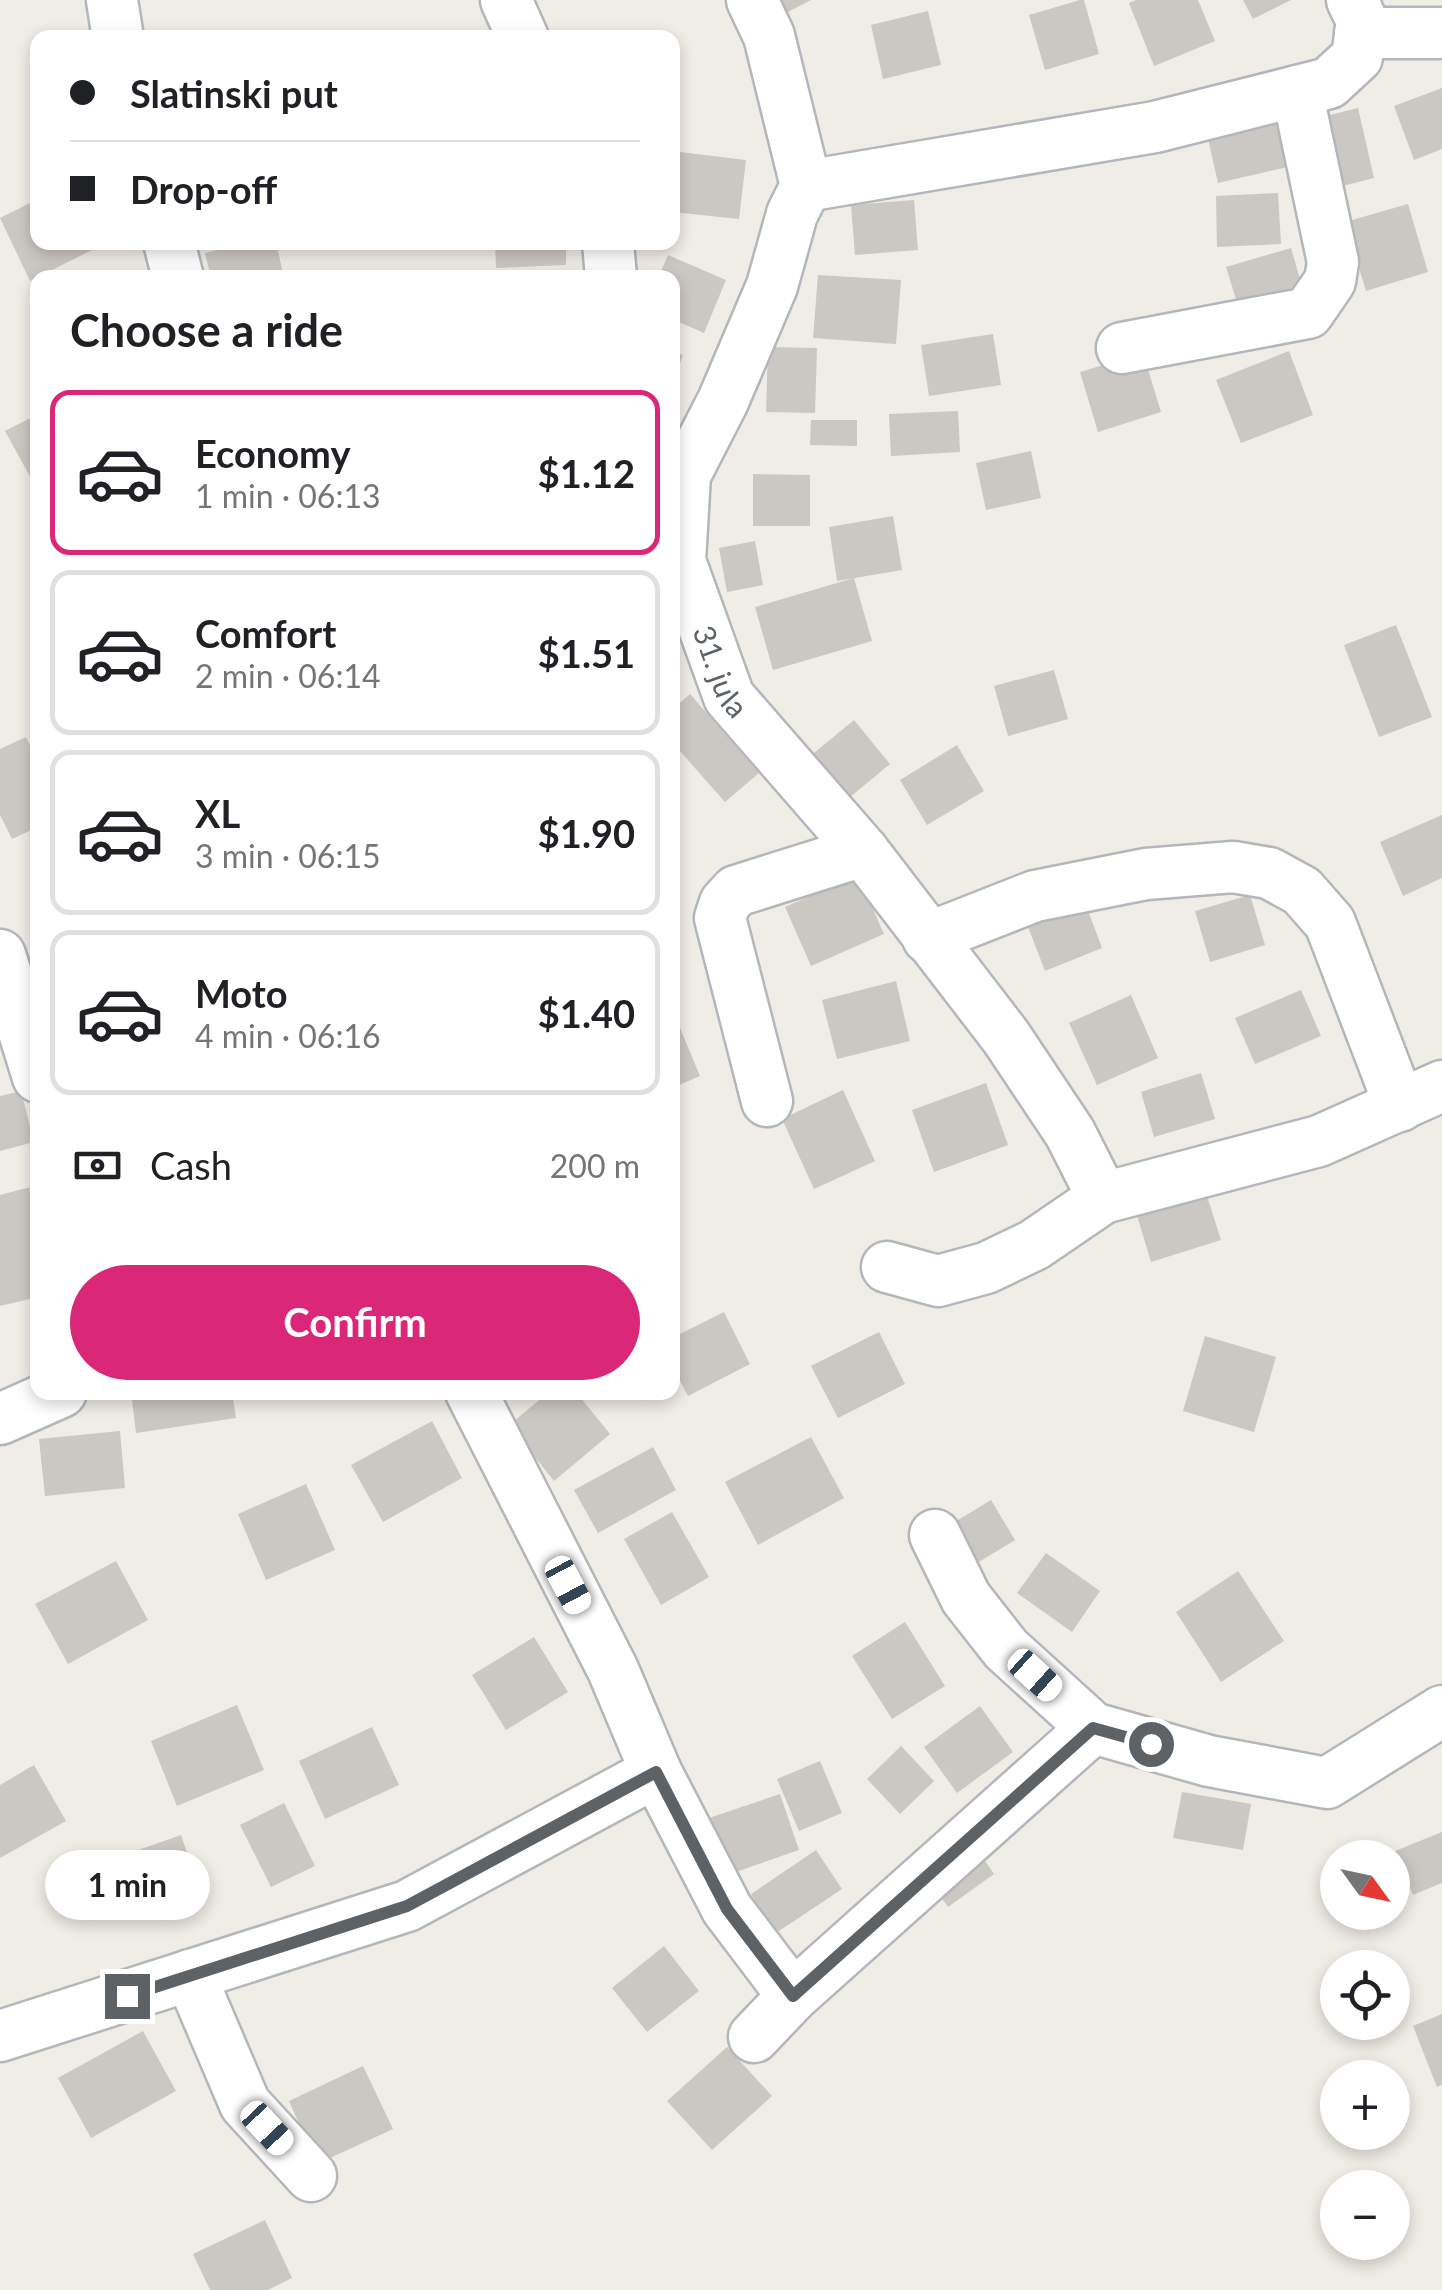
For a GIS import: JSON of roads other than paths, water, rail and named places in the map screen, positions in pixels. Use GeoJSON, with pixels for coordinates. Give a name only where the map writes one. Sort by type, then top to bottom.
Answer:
{"type":"FeatureCollection","features":[{"type":"Feature","properties":{"kind":"street"},"geometry":{"type":"LineString","coordinates":[[112,0],[117,30]]}},
{"type":"Feature","properties":{"kind":"street"},"geometry":{"type":"LineString","coordinates":[[506,0],[519,30]]}},
{"type":"Feature","properties":{"kind":"street"},"geometry":{"type":"LineString","coordinates":[[752,0],[769,36],[806,186],[1071,143],[1330,83],[1357,57],[1356,17],[1442,33]]}},
{"type":"Feature","properties":{"kind":"street"},"geometry":{"type":"LineString","coordinates":[[1122,348],[1308,313],[1323,295],[1333,262],[1297,91]]}},
{"type":"Feature","properties":{"kind":"street","name":"31. jula"},"geometry":{"type":"LineString","coordinates":[[806,186],[765,303],[685,475],[680,561],[729,697],[863,850],[1017,1053],[1070,1133],[1103,1198]]}},
{"type":"Feature","properties":{"kind":"street"},"geometry":{"type":"LineString","coordinates":[[767,1102],[720,918],[725,903],[736,891],[863,850]]}},
{"type":"Feature","properties":{"kind":"street"},"geometry":{"type":"LineString","coordinates":[[888,1267],[938,1281],[986,1268],[1034,1245],[1103,1198],[1319,1141],[1421,1096],[1330,923],[1302,892],[1269,874],[1234,867],[1146,874],[1035,896],[928,938]]}},
{"type":"Feature","properties":{"kind":"street"},"geometry":{"type":"LineString","coordinates":[[0,955],[30,1051]]}},
{"type":"Feature","properties":{"kind":"street"},"geometry":{"type":"LineString","coordinates":[[0,1419],[43,1400]]}},
{"type":"Feature","properties":{"kind":"street"},"geometry":{"type":"LineString","coordinates":[[474,1400],[613,1670],[656,1772],[727,1909],[793,1996]]}},
{"type":"Feature","properties":{"kind":"street"},"geometry":{"type":"LineString","coordinates":[[935,1535],[966,1598],[1006,1649],[1093,1728],[1209,1761],[1328,1783],[1442,1712]]}},
{"type":"Feature","properties":{"kind":"street"},"geometry":{"type":"LineString","coordinates":[[754,2037],[793,1996],[1093,1728]]}},
{"type":"Feature","properties":{"kind":"street"},"geometry":{"type":"LineString","coordinates":[[0,2036],[407,1906],[656,1772]]}},
{"type":"Feature","properties":{"kind":"street"},"geometry":{"type":"LineString","coordinates":[[190,1975],[245,2104],[311,2176]]}}]}
